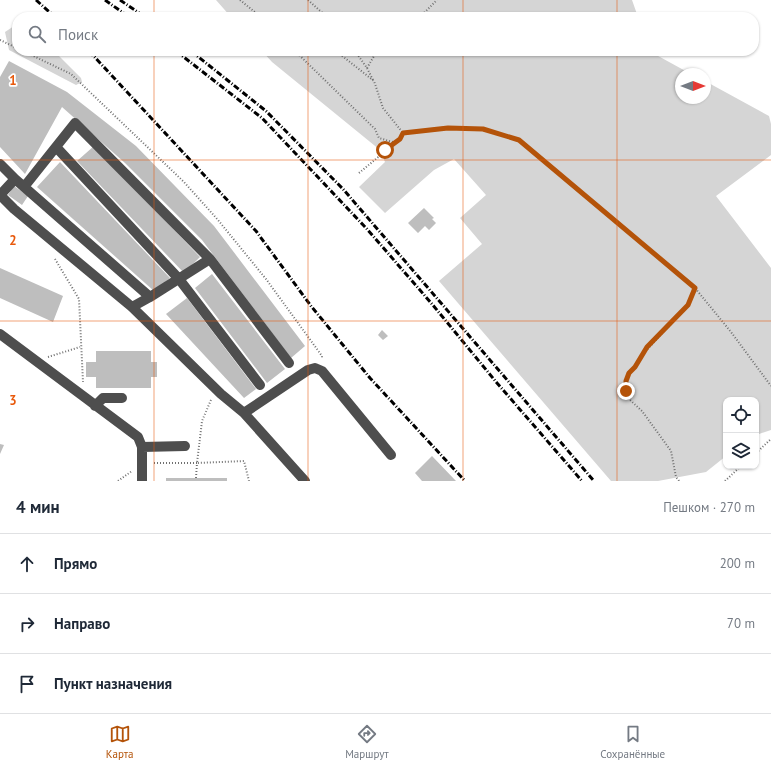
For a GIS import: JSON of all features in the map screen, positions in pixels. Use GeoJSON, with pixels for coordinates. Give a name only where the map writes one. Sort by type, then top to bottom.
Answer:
{"type":"FeatureCollection","features":[{"type":"Feature","properties":{"kind":"lane"},"geometry":{"type":"LineString","coordinates":[[24,187],[75,123],[210,259],[289,363]]}},
{"type":"Feature","properties":{"kind":"lane"},"geometry":{"type":"LineString","coordinates":[[56,147],[180,279],[260,384]]}},
{"type":"Feature","properties":{"kind":"lane"},"geometry":{"type":"LineString","coordinates":[[0,164],[24,187],[150,297]]}},
{"type":"Feature","properties":{"kind":"lane"},"geometry":{"type":"LineString","coordinates":[[15,179],[0,195],[14,209],[132,307],[216,389],[244,413],[305,481]]}},
{"type":"Feature","properties":{"kind":"lane"},"geometry":{"type":"LineString","coordinates":[[132,307],[180,279],[210,259]]}},
{"type":"Feature","properties":{"kind":"lane"},"geometry":{"type":"LineString","coordinates":[[0,334],[138,438],[142,447],[142,481]]}},
{"type":"Feature","properties":{"kind":"lane"},"geometry":{"type":"LineString","coordinates":[[244,413],[308,370],[315,368],[322,371],[391,455]]}},
{"type":"Feature","properties":{"kind":"lane"},"geometry":{"type":"LineString","coordinates":[[95,406],[103,398],[122,398]]}},
{"type":"Feature","properties":{"kind":"lane"},"geometry":{"type":"LineString","coordinates":[[142,447],[185,446]]}},
{"type":"Feature","properties":{"kind":"path"},"geometry":{"type":"LineString","coordinates":[[240,0],[254,12]]}},
{"type":"Feature","properties":{"kind":"path"},"geometry":{"type":"LineString","coordinates":[[308,0],[321,12]]}},
{"type":"Feature","properties":{"kind":"path"},"geometry":{"type":"LineString","coordinates":[[425,12],[437,0]]}},
{"type":"Feature","properties":{"kind":"path"},"geometry":{"type":"LineString","coordinates":[[0,40],[12,46]]}},
{"type":"Feature","properties":{"kind":"path"},"geometry":{"type":"LineString","coordinates":[[33,56],[71,74],[184,182],[218,220],[275,291],[322,356],[322,371]]}},
{"type":"Feature","properties":{"kind":"path"},"geometry":{"type":"LineString","coordinates":[[300,56],[375,129],[380,138],[396,143]]}},
{"type":"Feature","properties":{"kind":"path"},"geometry":{"type":"LineString","coordinates":[[342,56],[374,81]]}},
{"type":"Feature","properties":{"kind":"path"},"geometry":{"type":"LineString","coordinates":[[359,56],[374,81],[383,108],[403,133]]}},
{"type":"Feature","properties":{"kind":"path"},"geometry":{"type":"LineString","coordinates":[[367,68],[374,56]]}},
{"type":"Feature","properties":{"kind":"path"},"geometry":{"type":"LineString","coordinates":[[359,173],[396,143],[403,133],[448,128],[483,129],[519,140],[695,288],[731,332],[771,386]]}},
{"type":"Feature","properties":{"kind":"path"},"geometry":{"type":"LineString","coordinates":[[53,255],[79,299],[80,347],[84,397]]}},
{"type":"Feature","properties":{"kind":"path"},"geometry":{"type":"LineString","coordinates":[[679,481],[676,477],[671,451],[642,411],[628,396],[625,386],[629,373],[635,367],[642,355],[683,311],[695,288]]}},
{"type":"Feature","properties":{"kind":"path"},"geometry":{"type":"LineString","coordinates":[[36,361],[80,347]]}},
{"type":"Feature","properties":{"kind":"path"},"geometry":{"type":"LineString","coordinates":[[196,478],[202,422],[216,389]]}},
{"type":"Feature","properties":{"kind":"path"},"geometry":{"type":"LineString","coordinates":[[759,450],[771,439]]}},
{"type":"Feature","properties":{"kind":"path"},"geometry":{"type":"LineString","coordinates":[[142,464],[244,461],[249,481]]}},
{"type":"Feature","properties":{"kind":"path"},"geometry":{"type":"LineString","coordinates":[[725,481],[738,469]]}},
{"type":"Feature","properties":{"kind":"shaded area"},"geometry":{"type":"Polygon","coordinates":[[[216,0],[632,0],[636,12],[227,12],[216,0]]]}},
{"type":"Feature","properties":{"kind":"shaded area"},"geometry":{"type":"Polygon","coordinates":[[[12,27],[12,52],[9,50],[5,32],[12,27]]]}},
{"type":"Feature","properties":{"kind":"shaded area"},"geometry":{"type":"Polygon","coordinates":[[[20,56],[59,56],[81,78],[82,82],[76,85],[20,56]]]}},
{"type":"Feature","properties":{"kind":"shaded area"},"geometry":{"type":"Polygon","coordinates":[[[267,56],[658,56],[680,68],[675,68],[675,104],[711,104],[711,84],[769,116],[771,124],[771,155],[716,196],[771,268],[771,430],[759,434],[759,397],[723,397],[723,458],[706,472],[658,481],[611,481],[439,281],[482,244],[460,218],[486,195],[454,159],[434,170],[385,213],[359,187],[385,162],[380,150],[267,56]]]}},
{"type":"Feature","properties":{"kind":"building"},"geometry":{"type":"Polygon","coordinates":[[[9,61],[67,92],[136,146],[214,226],[305,346],[291,358],[202,240],[125,163],[62,107],[25,174],[0,147],[0,77],[9,61]]]}},
{"type":"Feature","properties":{"kind":"building"},"geometry":{"type":"Polygon","coordinates":[[[94,146],[200,257],[184,273],[77,161],[94,146]]]}},
{"type":"Feature","properties":{"kind":"building"},"geometry":{"type":"Polygon","coordinates":[[[60,162],[170,278],[154,291],[37,187],[60,162]]]}},
{"type":"Feature","properties":{"kind":"building"},"geometry":{"type":"Polygon","coordinates":[[[14,186],[28,196],[22,205],[8,195],[14,186]]]}},
{"type":"Feature","properties":{"kind":"building"},"geometry":{"type":"Polygon","coordinates":[[[424,208],[434,218],[432,219],[436,223],[429,230],[425,226],[418,233],[408,223],[424,208]]]}},
{"type":"Feature","properties":{"kind":"building"},"geometry":{"type":"Polygon","coordinates":[[[0,268],[63,296],[53,322],[0,298],[0,268]]]}},
{"type":"Feature","properties":{"kind":"building"},"geometry":{"type":"Polygon","coordinates":[[[212,274],[285,369],[267,383],[195,288],[212,274]]]}},
{"type":"Feature","properties":{"kind":"building"},"geometry":{"type":"Polygon","coordinates":[[[187,298],[256,389],[244,398],[166,314],[187,298]]]}},
{"type":"Feature","properties":{"kind":"building"},"geometry":{"type":"Polygon","coordinates":[[[382,330],[388,336],[383,340],[378,335],[382,330]]]}},
{"type":"Feature","properties":{"kind":"building"},"geometry":{"type":"Polygon","coordinates":[[[96,351],[151,351],[151,362],[157,362],[157,377],[151,377],[151,388],[96,388],[96,377],[86,377],[86,362],[96,362],[96,351]]]}},
{"type":"Feature","properties":{"kind":"building"},"geometry":{"type":"Polygon","coordinates":[[[0,444],[4,445],[0,454],[0,444]]]}},
{"type":"Feature","properties":{"kind":"building"},"geometry":{"type":"Polygon","coordinates":[[[432,456],[456,481],[422,481],[415,473],[432,456]]]}},
{"type":"Feature","properties":{"kind":"building"},"geometry":{"type":"Polygon","coordinates":[[[166,478],[227,478],[227,481],[166,481],[166,478]]]}},
{"type":"Feature","properties":{"kind":"railway"},"geometry":{"type":"LineString","coordinates":[[36,0],[49,12]]}},
{"type":"Feature","properties":{"kind":"railway"},"geometry":{"type":"LineString","coordinates":[[105,0],[122,12]]}},
{"type":"Feature","properties":{"kind":"railway"},"geometry":{"type":"LineString","coordinates":[[120,0],[138,12]]}},
{"type":"Feature","properties":{"kind":"railway"},"geometry":{"type":"LineString","coordinates":[[94,56],[256,231],[311,306],[370,378],[465,481]]}},
{"type":"Feature","properties":{"kind":"railway"},"geometry":{"type":"LineString","coordinates":[[182,56],[262,118],[367,229],[582,481]]}},
{"type":"Feature","properties":{"kind":"railway"},"geometry":{"type":"LineString","coordinates":[[197,56],[266,111],[343,189],[594,481]]}},
{"type":"Feature","properties":{"kind":"route"},"geometry":{"type":"LineString","coordinates":[[385,150],[400,139],[403,133],[448,128],[483,129],[519,140],[618,225],[695,288],[688,305],[647,347],[635,367],[629,373],[625,386],[626,391]]}}]}
